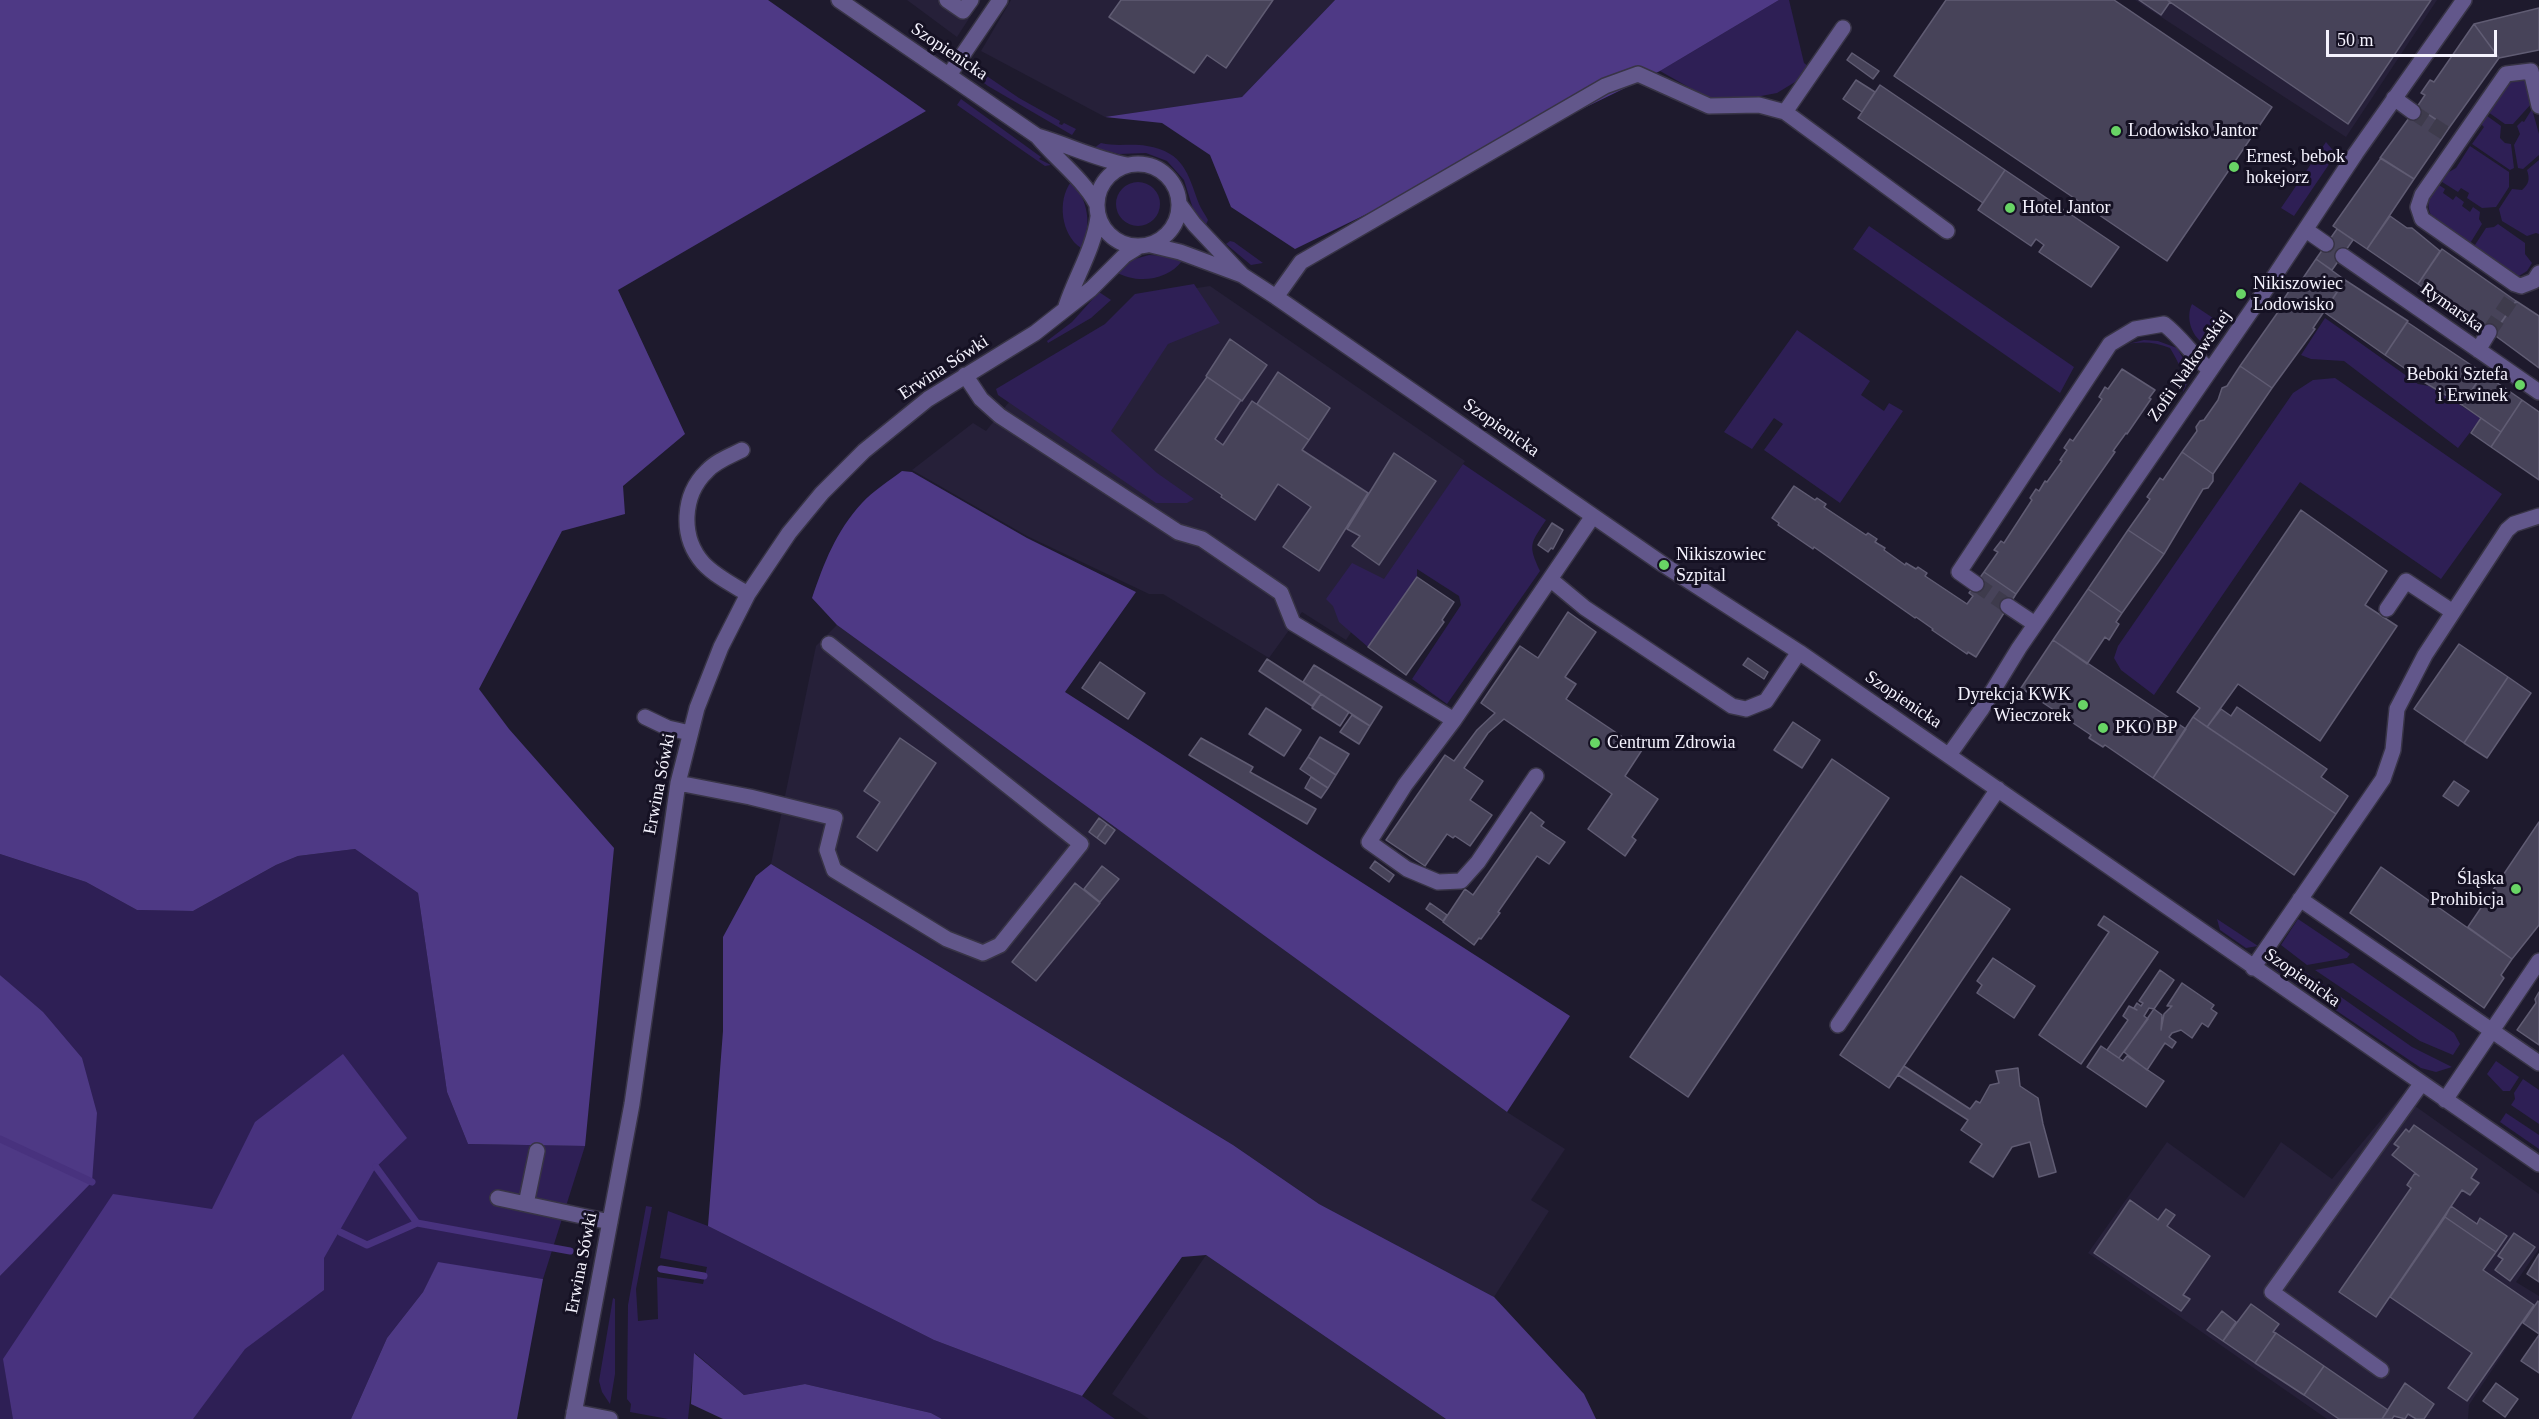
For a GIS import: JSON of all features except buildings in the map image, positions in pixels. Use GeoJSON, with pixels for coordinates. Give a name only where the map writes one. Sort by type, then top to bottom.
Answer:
{"type":"FeatureCollection","features":[{"type":"Feature","properties":{"kind":"street","name":"Szopienicka"},"geometry":{"type":"LineString","coordinates":[[839,0],[1037,136],[1055,158],[1089,191],[1097,210]]}},
{"type":"Feature","properties":{"kind":"street"},"geometry":{"type":"LineString","coordinates":[[947,0],[963,11],[971,0]]}},
{"type":"Feature","properties":{"kind":"street"},"geometry":{"type":"LineString","coordinates":[[950,75],[1000,0]]}},
{"type":"Feature","properties":{"kind":"street","name":"Zofii Nałkowskiej"},"geometry":{"type":"LineString","coordinates":[[1949,755],[2394,98],[2464,0]]}},
{"type":"Feature","properties":{"kind":"street"},"geometry":{"type":"LineString","coordinates":[[1785,112],[1843,28]]}},
{"type":"Feature","properties":{"kind":"street"},"geometry":{"type":"LineString","coordinates":[[2539,106],[2531,71],[2506,74],[2451,138],[2418,207],[2422,219],[2484,264],[2515,291],[2534,281],[2539,273]]}},
{"type":"Feature","properties":{"kind":"street"},"geometry":{"type":"LineString","coordinates":[[1276,297],[1301,262],[1605,86],[1638,74],[1709,106],[1759,105],[1785,112],[1947,231]]}},
{"type":"Feature","properties":{"kind":"street"},"geometry":{"type":"LineString","coordinates":[[2394,98],[2414,112]]}},
{"type":"Feature","properties":{"kind":"street","name":"Szopienicka"},"geometry":{"type":"LineString","coordinates":[[1037,136],[1066,144],[1098,158],[1127,165]]}},
{"type":"Feature","properties":{"kind":"street"},"geometry":{"type":"LineString","coordinates":[[1139,163],[1163,172],[1172,181],[1178,192],[1180,205],[1173,228],[1163,238],[1145,246],[1125,245],[1113,239],[1104,229],[1097,210],[1099,190],[1106,178],[1127,165],[1139,163]]}},
{"type":"Feature","properties":{"kind":"street","name":"Szopienicka"},"geometry":{"type":"LineString","coordinates":[[1180,205],[1194,224],[1242,275]]}},
{"type":"Feature","properties":{"kind":"street","name":"Erwina Sówki"},"geometry":{"type":"LineString","coordinates":[[1066,306],[1095,235],[1097,210]]}},
{"type":"Feature","properties":{"kind":"street"},"geometry":{"type":"LineString","coordinates":[[2306,230],[2326,244]]}},
{"type":"Feature","properties":{"kind":"street","name":"Szopienicka"},"geometry":{"type":"LineString","coordinates":[[1145,246],[1180,252],[1242,275],[1276,297],[1664,566],[1798,652],[1949,755],[2253,968],[2539,1164]]}},
{"type":"Feature","properties":{"kind":"street","name":"Erwina Sówki"},"geometry":{"type":"LineString","coordinates":[[573,1416],[643,1033],[678,783],[690,733],[721,647],[748,594],[789,533],[841,473],[899,420],[965,375],[1035,333],[1066,306],[1091,289],[1125,255],[1145,246]]}},
{"type":"Feature","properties":{"kind":"street","name":"Rymarska"},"geometry":{"type":"LineString","coordinates":[[2345,257],[2539,392]]}},
{"type":"Feature","properties":{"kind":"street"},"geometry":{"type":"LineString","coordinates":[[1976,584],[1959,572],[2110,345],[2135,329],[2163,324],[2181,338],[2197,360],[2210,370]]}},
{"type":"Feature","properties":{"kind":"street"},"geometry":{"type":"LineString","coordinates":[[2478,350],[2489,332]]}},
{"type":"Feature","properties":{"kind":"street"},"geometry":{"type":"LineString","coordinates":[[965,375],[981,399],[1000,416],[1178,532],[1202,539],[1281,593],[1293,623],[1454,720]]}},
{"type":"Feature","properties":{"kind":"street"},"geometry":{"type":"LineString","coordinates":[[742,450],[715,464],[701,477],[688,505],[687,527],[693,548],[704,563],[748,594]]}},
{"type":"Feature","properties":{"kind":"street"},"geometry":{"type":"LineString","coordinates":[[1536,776],[1478,862],[1461,880],[1438,882],[1407,869],[1369,842],[1405,785],[1454,720],[1593,516]]}},
{"type":"Feature","properties":{"kind":"street"},"geometry":{"type":"LineString","coordinates":[[2253,968],[2383,778],[2394,750],[2397,709],[2425,655],[2507,530],[2514,524],[2539,516]]}},
{"type":"Feature","properties":{"kind":"street"},"geometry":{"type":"LineString","coordinates":[[1550,579],[1585,608],[1732,706],[1746,709],[1766,701],[1798,652]]}},
{"type":"Feature","properties":{"kind":"street"},"geometry":{"type":"LineString","coordinates":[[2387,609],[2406,581],[2453,612]]}},
{"type":"Feature","properties":{"kind":"street"},"geometry":{"type":"LineString","coordinates":[[2008,606],[2036,624]]}},
{"type":"Feature","properties":{"kind":"street"},"geometry":{"type":"LineString","coordinates":[[678,783],[750,797],[835,818],[827,850],[834,870],[947,939],[983,953],[1000,945],[1081,844],[829,644]]}},
{"type":"Feature","properties":{"kind":"street"},"geometry":{"type":"LineString","coordinates":[[645,717],[668,728],[690,733]]}},
{"type":"Feature","properties":{"kind":"street"},"geometry":{"type":"LineString","coordinates":[[1838,1025],[1998,789]]}},
{"type":"Feature","properties":{"kind":"street"},"geometry":{"type":"LineString","coordinates":[[2300,899],[2539,1063]]}},
{"type":"Feature","properties":{"kind":"street"},"geometry":{"type":"LineString","coordinates":[[2445,1100],[2539,961]]}},
{"type":"Feature","properties":{"kind":"street"},"geometry":{"type":"LineString","coordinates":[[2381,1370],[2272,1292],[2421,1084]]}},
{"type":"Feature","properties":{"kind":"street"},"geometry":{"type":"LineString","coordinates":[[526,1204],[537,1151]]}},
{"type":"Feature","properties":{"kind":"street"},"geometry":{"type":"LineString","coordinates":[[498,1198],[610,1222]]}},
{"type":"Feature","properties":{"kind":"street"},"geometry":{"type":"LineString","coordinates":[[573,1416],[610,1419]]}},
{"type":"Feature","properties":{"kind":"shaded area"},"geometry":{"type":"Polygon","coordinates":[[[0,0],[768,0],[926,111],[618,290],[685,434],[623,486],[625,514],[562,531],[479,689],[509,729],[614,848],[585,1146],[468,1144],[447,1092],[418,893],[355,849],[298,856],[276,865],[193,911],[137,910],[86,882],[0,854],[0,0]]]}},
{"type":"Feature","properties":{"kind":"shaded area"},"geometry":{"type":"Polygon","coordinates":[[[907,0],[981,0],[957,37],[907,0]]]}},
{"type":"Feature","properties":{"kind":"shaded area"},"geometry":{"type":"Polygon","coordinates":[[[1011,0],[1335,0],[1242,97],[1105,117],[981,51],[1011,0]]]}},
{"type":"Feature","properties":{"kind":"shaded area"},"geometry":{"type":"Polygon","coordinates":[[[1335,0],[1779,0],[1660,71],[1295,249],[1231,207],[1210,155],[1162,123],[1105,117],[1242,97],[1335,0]]]}},
{"type":"Feature","properties":{"kind":"shaded area"},"geometry":{"type":"Polygon","coordinates":[[[1779,0],[1789,0],[1804,63],[1808,66],[1800,79],[1777,93],[1745,99],[1708,98],[1660,71],[1779,0]]]}},
{"type":"Feature","properties":{"kind":"shaded area"},"geometry":{"type":"Polygon","coordinates":[[[2135,0],[2437,0],[2346,137],[2135,0]]]}},
{"type":"Feature","properties":{"kind":"shaded area"},"geometry":{"type":"Polygon","coordinates":[[[975,68],[1019,98],[1060,121],[1059,124],[1064,123],[1076,129],[1072,135],[988,86],[980,80],[975,68]]]}},
{"type":"Feature","properties":{"kind":"shaded area"},"geometry":{"type":"Polygon","coordinates":[[[2510,79],[2526,81],[2532,103],[2513,124],[2505,124],[2488,112],[2510,79]]]}},
{"type":"Feature","properties":{"kind":"shaded area"},"geometry":{"type":"Polygon","coordinates":[[[961,99],[1041,157],[1039,159],[1051,165],[1045,166],[957,105],[961,99]]]}},
{"type":"Feature","properties":{"kind":"shaded area"},"geometry":{"type":"Polygon","coordinates":[[[2532,109],[2539,134],[2539,155],[2523,169],[2518,168],[2514,145],[2520,134],[2517,126],[2522,121],[2524,122],[2532,109]]]}},
{"type":"Feature","properties":{"kind":"shaded area"},"geometry":{"type":"Polygon","coordinates":[[[2483,113],[2501,126],[2500,138],[2505,143],[2511,144],[2514,168],[2510,170],[2472,144],[2484,127],[2478,121],[2483,113]]]}},
{"type":"Feature","properties":{"kind":"shaded area"},"geometry":{"type":"Polygon","coordinates":[[[2326,142],[2336,154],[2294,216],[2281,208],[2326,142]]]}},
{"type":"Feature","properties":{"kind":"shaded area"},"geometry":{"type":"Polygon","coordinates":[[[1101,143],[1147,146],[1169,153],[1177,159],[1183,166],[1208,220],[1205,227],[1194,212],[1184,180],[1167,161],[1146,153],[1119,154],[1094,148],[1101,143]]]}},
{"type":"Feature","properties":{"kind":"shaded area"},"geometry":{"type":"Polygon","coordinates":[[[2470,146],[2509,172],[2509,187],[2496,207],[2482,208],[2467,198],[2469,193],[2461,188],[2458,192],[2439,180],[2456,168],[2470,146]]]}},
{"type":"Feature","properties":{"kind":"shaded area"},"geometry":{"type":"Polygon","coordinates":[[[2539,160],[2539,234],[2527,236],[2502,221],[2499,209],[2512,189],[2522,190],[2526,186],[2529,179],[2527,170],[2539,160]]]}},
{"type":"Feature","properties":{"kind":"shaded area"},"geometry":{"type":"Polygon","coordinates":[[[1071,182],[1082,197],[1087,214],[1087,231],[1081,248],[1069,235],[1063,217],[1064,198],[1071,182]]]}},
{"type":"Feature","properties":{"kind":"shaded area"},"geometry":{"type":"Polygon","coordinates":[[[1138,182],[1153,189],[1160,204],[1153,219],[1138,226],[1123,219],[1116,204],[1123,189],[1138,182]]]}},
{"type":"Feature","properties":{"kind":"shaded area"},"geometry":{"type":"Polygon","coordinates":[[[2436,183],[2445,189],[2443,193],[2453,200],[2456,196],[2464,202],[2462,206],[2470,212],[2473,207],[2480,212],[2479,219],[2482,224],[2469,245],[2442,227],[2430,213],[2430,195],[2436,183]]]}},
{"type":"Feature","properties":{"kind":"shaded area"},"geometry":{"type":"Polygon","coordinates":[[[2498,224],[2525,243],[2525,254],[2532,263],[2527,271],[2519,276],[2473,248],[2486,228],[2498,224]]]}},
{"type":"Feature","properties":{"kind":"shaded area"},"geometry":{"type":"Polygon","coordinates":[[[1869,226],[2074,367],[2060,393],[1853,249],[1869,226]]]}},
{"type":"Feature","properties":{"kind":"shaded area"},"geometry":{"type":"Polygon","coordinates":[[[1230,241],[1263,263],[1251,265],[1226,244],[1230,241]]]}},
{"type":"Feature","properties":{"kind":"shaded area"},"geometry":{"type":"Polygon","coordinates":[[[1149,255],[1168,256],[1182,261],[1168,273],[1151,278],[1133,278],[1116,272],[1131,260],[1149,255]]]}},
{"type":"Feature","properties":{"kind":"shaded area"},"geometry":{"type":"Polygon","coordinates":[[[1194,284],[1220,323],[1168,344],[1111,431],[1157,473],[1194,499],[1187,503],[1156,503],[998,395],[996,389],[1105,324],[1135,294],[1194,284]]]}},
{"type":"Feature","properties":{"kind":"shaded area"},"geometry":{"type":"Polygon","coordinates":[[[1210,286],[1465,461],[1346,640],[1302,612],[1269,658],[1163,594],[1149,594],[1027,536],[912,470],[973,423],[986,431],[1013,397],[1183,290],[1210,286]]]}},
{"type":"Feature","properties":{"kind":"shaded area"},"geometry":{"type":"Polygon","coordinates":[[[1099,292],[1111,300],[1091,318],[1048,343],[1047,341],[1072,322],[1099,292]]]}},
{"type":"Feature","properties":{"kind":"shaded area"},"geometry":{"type":"Polygon","coordinates":[[[2192,304],[2219,322],[2207,345],[2197,338],[2191,328],[2189,315],[2192,304]]]}},
{"type":"Feature","properties":{"kind":"shaded area"},"geometry":{"type":"Polygon","coordinates":[[[2325,318],[2418,384],[2429,386],[2481,418],[2458,448],[2344,361],[2311,359],[2301,355],[2325,318]]]}},
{"type":"Feature","properties":{"kind":"shaded area"},"geometry":{"type":"Polygon","coordinates":[[[1797,330],[1870,381],[1861,395],[1884,411],[1889,403],[1903,411],[1840,503],[1764,450],[1783,424],[1774,418],[1752,449],[1724,432],[1797,330]]]}},
{"type":"Feature","properties":{"kind":"shaded area"},"geometry":{"type":"Polygon","coordinates":[[[2144,340],[2158,341],[2177,348],[2189,374],[2183,392],[2181,369],[2170,348],[2147,343],[2124,345],[2144,340]]]}},
{"type":"Feature","properties":{"kind":"shaded area"},"geometry":{"type":"Polygon","coordinates":[[[2335,378],[2502,494],[2441,579],[2300,482],[2154,695],[2121,670],[2114,658],[2118,646],[2293,393],[2313,380],[2335,378]]]}},
{"type":"Feature","properties":{"kind":"shaded area"},"geometry":{"type":"Polygon","coordinates":[[[1463,464],[1546,520],[1532,545],[1540,571],[1447,704],[1412,679],[1461,605],[1459,596],[1417,569],[1417,577],[1368,647],[1339,622],[1333,606],[1326,599],[1352,563],[1384,579],[1463,464]]]}},
{"type":"Feature","properties":{"kind":"shaded area"},"geometry":{"type":"Polygon","coordinates":[[[902,471],[912,472],[1027,538],[1136,592],[1065,692],[1570,1016],[1507,1112],[837,625],[812,598],[826,560],[838,536],[862,503],[902,471]]]}},
{"type":"Feature","properties":{"kind":"shaded area"},"geometry":{"type":"Polygon","coordinates":[[[837,625],[1507,1112],[1565,1149],[1531,1200],[1549,1211],[1494,1297],[1319,1204],[1233,1145],[771,864],[816,646],[837,625]]]}},
{"type":"Feature","properties":{"kind":"shaded area"},"geometry":{"type":"Polygon","coordinates":[[[355,849],[418,893],[447,1092],[468,1144],[585,1146],[543,1279],[438,1263],[423,1292],[387,1338],[351,1419],[0,1419],[0,1276],[42,1231],[20,993],[0,975],[0,854],[86,882],[137,910],[193,911],[276,865],[298,856],[355,849]]]}},
{"type":"Feature","properties":{"kind":"shaded area"},"geometry":{"type":"Polygon","coordinates":[[[771,864],[1233,1145],[1319,1204],[1494,1297],[1584,1394],[1596,1419],[1446,1419],[1206,1255],[1182,1257],[1082,1396],[934,1340],[708,1226],[723,1031],[723,937],[756,876],[771,864]]]}},
{"type":"Feature","properties":{"kind":"shaded area"},"geometry":{"type":"Polygon","coordinates":[[[2217,919],[2258,946],[2246,948],[2220,930],[2217,919]]]}},
{"type":"Feature","properties":{"kind":"shaded area"},"geometry":{"type":"Polygon","coordinates":[[[2298,919],[2350,954],[2347,958],[2307,965],[2281,945],[2298,919]]]}},
{"type":"Feature","properties":{"kind":"shaded area"},"geometry":{"type":"Polygon","coordinates":[[[2273,956],[2295,973],[2304,971],[2412,1047],[2452,1067],[2436,1072],[2421,1068],[2275,969],[2273,956]]]}},
{"type":"Feature","properties":{"kind":"shaded area"},"geometry":{"type":"Polygon","coordinates":[[[2353,963],[2454,1033],[2460,1044],[2453,1055],[2420,1041],[2315,970],[2353,963]]]}},
{"type":"Feature","properties":{"kind":"shaded area"},"geometry":{"type":"Polygon","coordinates":[[[0,975],[43,1012],[82,1058],[97,1113],[92,1182],[0,1276],[0,975]]]}},
{"type":"Feature","properties":{"kind":"shaded area"},"geometry":{"type":"Polygon","coordinates":[[[343,1054],[407,1138],[376,1167],[324,1258],[324,1290],[245,1349],[193,1419],[13,1419],[3,1359],[113,1194],[212,1209],[255,1122],[343,1054]]]}},
{"type":"Feature","properties":{"kind":"shaded area"},"geometry":{"type":"Polygon","coordinates":[[[2496,1061],[2519,1077],[2510,1091],[2503,1091],[2487,1074],[2496,1061]]]}},
{"type":"Feature","properties":{"kind":"shaded area"},"geometry":{"type":"Polygon","coordinates":[[[2523,1079],[2539,1090],[2539,1124],[2511,1105],[2515,1099],[2514,1093],[2523,1079]]]}},
{"type":"Feature","properties":{"kind":"shaded area"},"geometry":{"type":"Polygon","coordinates":[[[2401,1096],[2539,1194],[2539,1249],[2516,1282],[2539,1296],[2539,1299],[2469,1405],[2468,1419],[2327,1419],[2088,1253],[2167,1142],[2244,1198],[2281,1142],[2332,1179],[2401,1096]]]}},
{"type":"Feature","properties":{"kind":"shaded area"},"geometry":{"type":"Polygon","coordinates":[[[2506,1113],[2539,1135],[2539,1149],[2500,1122],[2506,1113]]]}},
{"type":"Feature","properties":{"kind":"shaded area"},"geometry":{"type":"Polygon","coordinates":[[[646,1206],[652,1207],[636,1289],[638,1321],[658,1319],[657,1277],[703,1284],[707,1267],[660,1258],[668,1211],[708,1226],[934,1340],[1082,1396],[1115,1419],[942,1419],[931,1413],[805,1384],[744,1395],[695,1353],[688,1419],[668,1419],[630,1412],[631,1404],[627,1399],[628,1305],[646,1206]]]}},
{"type":"Feature","properties":{"kind":"shaded area"},"geometry":{"type":"Polygon","coordinates":[[[1206,1255],[1446,1419],[1149,1419],[1112,1394],[1206,1255]]]}},
{"type":"Feature","properties":{"kind":"shaded area"},"geometry":{"type":"Polygon","coordinates":[[[438,1262],[543,1279],[517,1419],[351,1419],[387,1338],[423,1292],[438,1262]]]}},
{"type":"Feature","properties":{"kind":"shaded area"},"geometry":{"type":"Polygon","coordinates":[[[613,1298],[615,1299],[615,1374],[610,1404],[602,1392],[599,1381],[613,1298]]]}},
{"type":"Feature","properties":{"kind":"shaded area"},"geometry":{"type":"Polygon","coordinates":[[[694,1353],[744,1395],[805,1384],[931,1413],[942,1419],[723,1419],[691,1404],[694,1353]]]}},
{"type":"Feature","properties":{"kind":"waterway"},"geometry":{"type":"LineString","coordinates":[[0,1139],[92,1182]]}},
{"type":"Feature","properties":{"kind":"waterway"},"geometry":{"type":"LineString","coordinates":[[376,1167],[417,1223]]}},
{"type":"Feature","properties":{"kind":"waterway"},"geometry":{"type":"LineString","coordinates":[[340,1232],[367,1245],[417,1223],[570,1251]]}},
{"type":"Feature","properties":{"kind":"waterway"},"geometry":{"type":"LineString","coordinates":[[661,1269],[704,1276]]}},
{"type":"Feature","properties":{"kind":"tunnel"},"geometry":{"type":"LineString","coordinates":[[2413,112],[2445,133]]}},
{"type":"Feature","properties":{"kind":"tunnel"},"geometry":{"type":"LineString","coordinates":[[2489,332],[2512,298]]}},
{"type":"Feature","properties":{"kind":"tunnel"},"geometry":{"type":"LineString","coordinates":[[1976,584],[2008,606]]}},
{"type":"Feature","properties":{"kind":"place","name":"Lodowisko Jantor"},"geometry":{"type":"Point","coordinates":[2116,131]}},
{"type":"Feature","properties":{"kind":"place","name":"Ernest, bebok hokejorz"},"geometry":{"type":"Point","coordinates":[2234,167]}},
{"type":"Feature","properties":{"kind":"place","name":"Hotel Jantor"},"geometry":{"type":"Point","coordinates":[2010,208]}},
{"type":"Feature","properties":{"kind":"place","name":"Nikiszowiec Lodowisko"},"geometry":{"type":"Point","coordinates":[2241,294]}},
{"type":"Feature","properties":{"kind":"place","name":"Beboki Sztefa i Erwinek"},"geometry":{"type":"Point","coordinates":[2520,385]}},
{"type":"Feature","properties":{"kind":"place","name":"Nikiszowiec Szpital"},"geometry":{"type":"Point","coordinates":[1664,565]}},
{"type":"Feature","properties":{"kind":"place","name":"Dyrekcja KWK Wieczorek"},"geometry":{"type":"Point","coordinates":[2083,705]}},
{"type":"Feature","properties":{"kind":"place","name":"PKO BP"},"geometry":{"type":"Point","coordinates":[2103,728]}},
{"type":"Feature","properties":{"kind":"place","name":"Centrum Zdrowia"},"geometry":{"type":"Point","coordinates":[1595,743]}},
{"type":"Feature","properties":{"kind":"place","name":"Śląska Prohibicja"},"geometry":{"type":"Point","coordinates":[2516,889]}}]}
